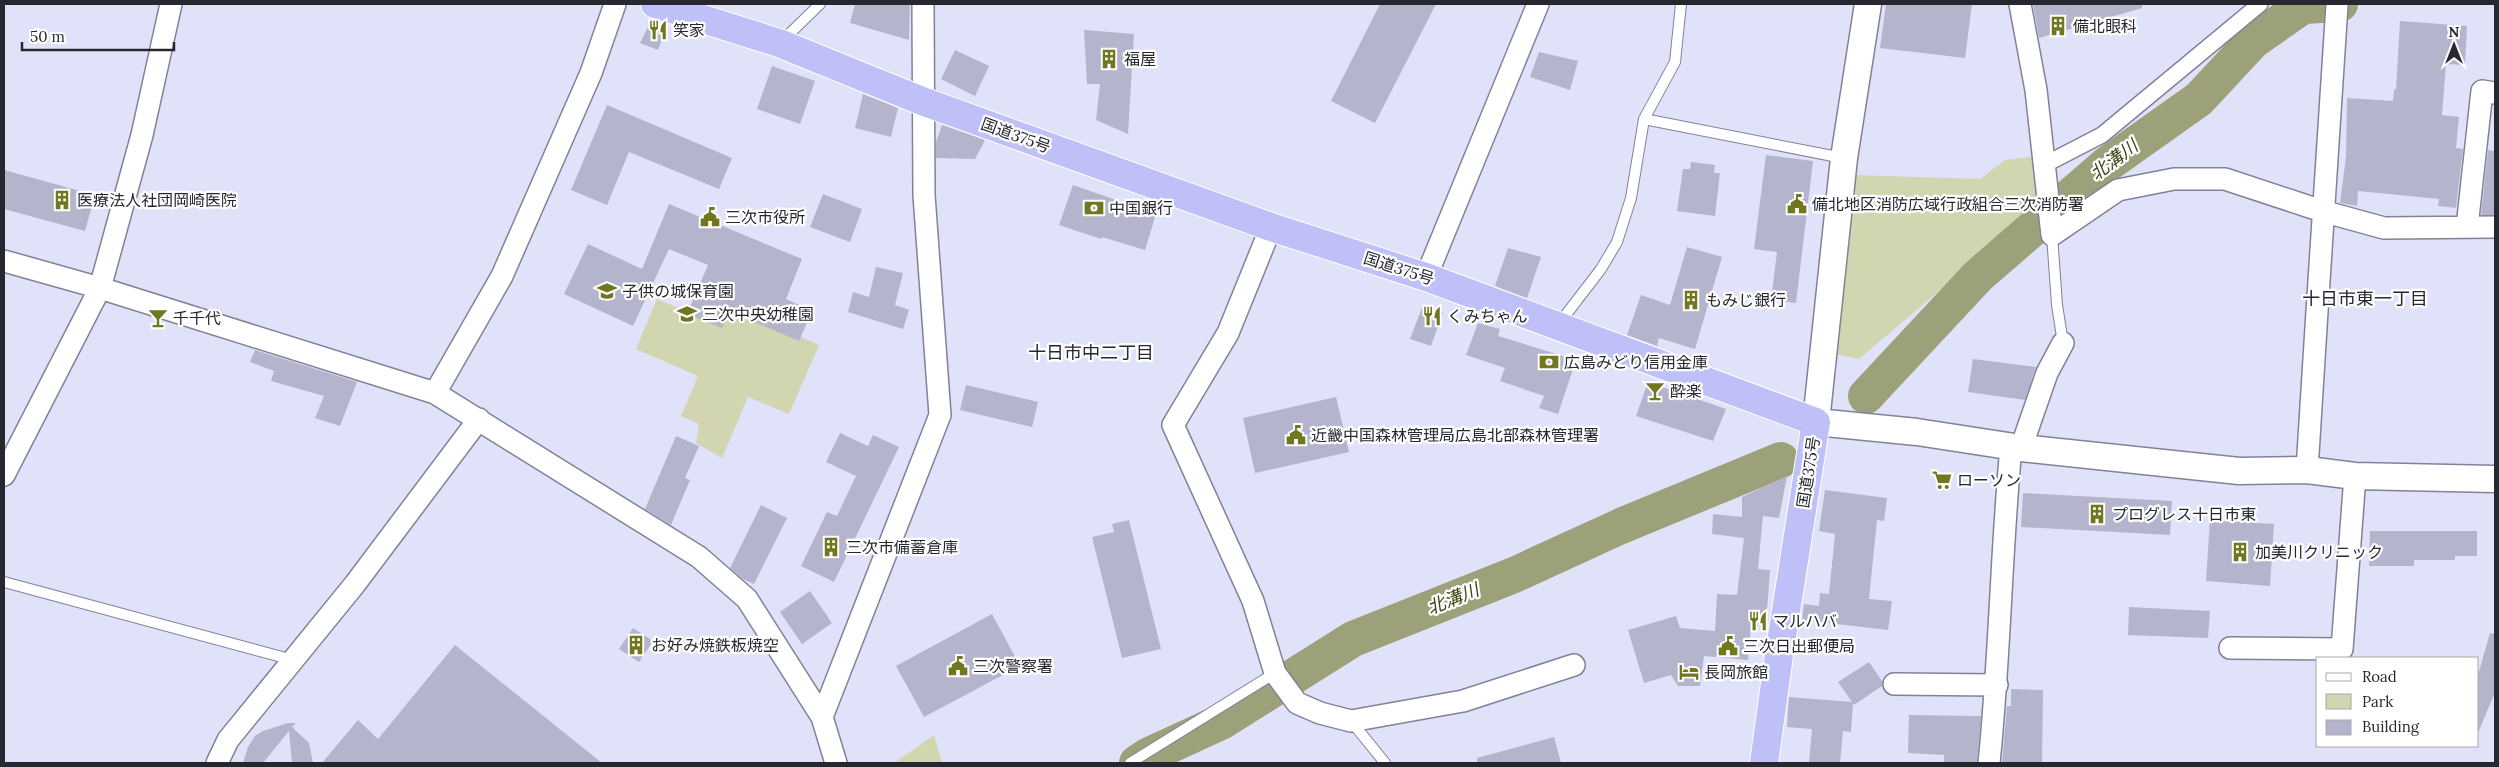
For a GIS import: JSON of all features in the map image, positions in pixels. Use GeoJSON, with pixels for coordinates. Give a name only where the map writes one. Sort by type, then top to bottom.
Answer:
{"type":"FeatureCollection","features":[{"type":"Feature","properties":{"kind":"highway","name":"国道375号"},"geometry":{"type":"LineString","coordinates":[[655,4],[779,44],[922,102],[1271,227],[1426,277],[1816,422],[1764,763]]}},
{"type":"Feature","properties":{"kind":"street"},"geometry":{"type":"LineString","coordinates":[[4,475],[100,288],[142,134],[171,4]]}},
{"type":"Feature","properties":{"kind":"street"},"geometry":{"type":"LineString","coordinates":[[435,393],[502,276],[591,74],[615,4]]}},
{"type":"Feature","properties":{"kind":"street"},"geometry":{"type":"LineString","coordinates":[[822,717],[940,415],[924,194],[922,102],[923,4]]}},
{"type":"Feature","properties":{"kind":"street"},"geometry":{"type":"LineString","coordinates":[[1426,277],[1538,4]]}},
{"type":"Feature","properties":{"kind":"street"},"geometry":{"type":"LineString","coordinates":[[1868,4],[1844,158],[1816,422],[1917,432],[2016,447],[2239,471],[2307,470],[2355,476],[2495,479]]}},
{"type":"Feature","properties":{"kind":"street"},"geometry":{"type":"LineString","coordinates":[[2020,4],[2036,90],[2052,235],[2118,190],[2174,179],[2225,179],[2322,211],[2384,228],[2495,227]]}},
{"type":"Feature","properties":{"kind":"street"},"geometry":{"type":"LineString","coordinates":[[2044,164],[2102,135],[2260,4]]}},
{"type":"Feature","properties":{"kind":"street"},"geometry":{"type":"LineString","coordinates":[[2307,470],[2322,211],[2337,5]]}},
{"type":"Feature","properties":{"kind":"street"},"geometry":{"type":"LineString","coordinates":[[2467,227],[2482,91],[2495,93]]}},
{"type":"Feature","properties":{"kind":"street"},"geometry":{"type":"LineString","coordinates":[[1271,227],[1228,333],[1173,425],[1253,602],[1282,682],[1298,703],[1320,713],[1351,721],[1463,701],[1574,665]]}},
{"type":"Feature","properties":{"kind":"street"},"geometry":{"type":"LineString","coordinates":[[4,262],[100,288],[435,393],[479,419],[699,557],[746,599],[822,717],[836,763]]}},
{"type":"Feature","properties":{"kind":"street"},"geometry":{"type":"LineString","coordinates":[[1988,763],[1997,686],[2006,504],[2016,447],[2063,342]]}},
{"type":"Feature","properties":{"kind":"street"},"geometry":{"type":"LineString","coordinates":[[217,763],[228,740],[355,584],[479,419]]}},
{"type":"Feature","properties":{"kind":"street"},"geometry":{"type":"LineString","coordinates":[[2230,648],[2342,649],[2355,476]]}},
{"type":"Feature","properties":{"kind":"street"},"geometry":{"type":"LineString","coordinates":[[1894,684],[1997,686]]}},
{"type":"Feature","properties":{"kind":"lane"},"geometry":{"type":"LineString","coordinates":[[779,44],[820,4]]}},
{"type":"Feature","properties":{"kind":"lane"},"geometry":{"type":"LineString","coordinates":[[1558,325],[1601,269],[1617,242],[1631,198],[1644,119],[1674,62],[1681,4]]}},
{"type":"Feature","properties":{"kind":"lane"},"geometry":{"type":"LineString","coordinates":[[1644,119],[1844,158]]}},
{"type":"Feature","properties":{"kind":"lane"},"geometry":{"type":"LineString","coordinates":[[2052,235],[2057,306],[2063,342]]}},
{"type":"Feature","properties":{"kind":"lane"},"geometry":{"type":"LineString","coordinates":[[4,582],[294,660]]}},
{"type":"Feature","properties":{"kind":"lane"},"geometry":{"type":"LineString","coordinates":[[1130,763],[1282,682]]}},
{"type":"Feature","properties":{"kind":"lane"},"geometry":{"type":"LineString","coordinates":[[1351,721],[1385,763]]}},
{"type":"Feature","properties":{"kind":"green space"},"geometry":{"type":"Polygon","coordinates":[[[2032,157],[2039,206],[1859,359],[1829,353],[1853,175],[1980,179],[2005,160],[2032,157]]]}},
{"type":"Feature","properties":{"kind":"green space"},"geometry":{"type":"Polygon","coordinates":[[[657,299],[718,325],[727,305],[819,345],[789,414],[748,397],[722,458],[696,443],[699,424],[681,416],[698,376],[636,349],[657,299]]]}},
{"type":"Feature","properties":{"kind":"green space"},"geometry":{"type":"Polygon","coordinates":[[[934,735],[942,763],[894,763],[934,735]]]}},
{"type":"Feature","properties":{"kind":"building"},"geometry":{"type":"Polygon","coordinates":[[[855,4],[910,4],[909,40],[850,23],[855,4]]]}},
{"type":"Feature","properties":{"kind":"building"},"geometry":{"type":"Polygon","coordinates":[[[1380,4],[1436,4],[1375,123],[1331,101],[1380,4]]]}},
{"type":"Feature","properties":{"kind":"building"},"geometry":{"type":"Polygon","coordinates":[[[1886,4],[1972,4],[1965,58],[1880,48],[1886,4]]]}},
{"type":"Feature","properties":{"kind":"building","name":"備北眼科"},"geometry":{"type":"Polygon","coordinates":[[[2033,4],[2142,4],[2142,8],[2039,38],[2033,4]]]}},
{"type":"Feature","properties":{"kind":"building"},"geometry":{"type":"Polygon","coordinates":[[[651,21],[667,28],[658,50],[640,43],[651,21]]]}},
{"type":"Feature","properties":{"kind":"building"},"geometry":{"type":"Polygon","coordinates":[[[2400,21],[2467,26],[2465,65],[2446,64],[2442,115],[2459,117],[2456,148],[2463,149],[2456,208],[2438,206],[2439,199],[2358,191],[2357,206],[2340,203],[2346,157],[2347,98],[2393,101],[2394,89],[2396,90],[2400,21]]]}},
{"type":"Feature","properties":{"kind":"building","name":"福屋"},"geometry":{"type":"Polygon","coordinates":[[[1084,30],[1134,34],[1128,134],[1096,120],[1100,84],[1087,84],[1084,30]]]}},
{"type":"Feature","properties":{"kind":"building"},"geometry":{"type":"Polygon","coordinates":[[[955,50],[989,66],[975,96],[941,79],[955,50]]]}},
{"type":"Feature","properties":{"kind":"building"},"geometry":{"type":"Polygon","coordinates":[[[1539,52],[1578,61],[1570,90],[1530,77],[1539,52]]]}},
{"type":"Feature","properties":{"kind":"building"},"geometry":{"type":"Polygon","coordinates":[[[772,66],[815,81],[800,124],[757,109],[772,66]]]}},
{"type":"Feature","properties":{"kind":"building"},"geometry":{"type":"Polygon","coordinates":[[[863,94],[898,108],[891,137],[855,128],[863,94]]]}},
{"type":"Feature","properties":{"kind":"building"},"geometry":{"type":"Polygon","coordinates":[[[607,105],[732,158],[719,189],[629,152],[607,205],[571,190],[607,105]]]}},
{"type":"Feature","properties":{"kind":"building"},"geometry":{"type":"Polygon","coordinates":[[[942,125],[985,140],[975,159],[936,158],[936,142],[942,125]]]}},
{"type":"Feature","properties":{"kind":"building"},"geometry":{"type":"Polygon","coordinates":[[[2488,150],[2495,151],[2495,215],[2481,215],[2488,150]]]}},
{"type":"Feature","properties":{"kind":"building"},"geometry":{"type":"Polygon","coordinates":[[[1766,155],[1813,161],[1796,303],[1771,300],[1777,252],[1754,249],[1766,155]]]}},
{"type":"Feature","properties":{"kind":"building"},"geometry":{"type":"Polygon","coordinates":[[[1691,162],[1715,165],[1714,173],[1720,173],[1715,216],[1677,211],[1683,169],[1690,169],[1691,162]]]}},
{"type":"Feature","properties":{"kind":"building","name":"医療法人社団岡崎医院"},"geometry":{"type":"Polygon","coordinates":[[[4,170],[95,195],[85,231],[4,209],[4,170]]]}},
{"type":"Feature","properties":{"kind":"building"},"geometry":{"type":"Polygon","coordinates":[[[1073,185],[1156,214],[1145,250],[1102,237],[1101,239],[1059,225],[1073,185]]]}},
{"type":"Feature","properties":{"kind":"building"},"geometry":{"type":"Polygon","coordinates":[[[823,194],[862,209],[850,242],[810,227],[823,194]]]}},
{"type":"Feature","properties":{"kind":"building"},"geometry":{"type":"Polygon","coordinates":[[[669,204],[802,259],[786,299],[812,311],[799,341],[729,311],[722,328],[687,314],[708,265],[669,249],[633,326],[564,294],[588,244],[642,269],[669,204]]]}},
{"type":"Feature","properties":{"kind":"building","name":"もみじ銀行"},"geometry":{"type":"Polygon","coordinates":[[[1687,247],[1722,257],[1695,349],[1659,338],[1657,346],[1627,335],[1641,295],[1670,305],[1687,247]]]}},
{"type":"Feature","properties":{"kind":"building"},"geometry":{"type":"Polygon","coordinates":[[[1508,248],[1541,257],[1527,298],[1495,286],[1508,248]]]}},
{"type":"Feature","properties":{"kind":"building"},"geometry":{"type":"Polygon","coordinates":[[[876,267],[903,273],[895,305],[909,310],[903,329],[848,312],[853,292],[869,297],[876,267]]]}},
{"type":"Feature","properties":{"kind":"building"},"geometry":{"type":"Polygon","coordinates":[[[1423,305],[1443,312],[1431,346],[1410,339],[1423,305]]]}},
{"type":"Feature","properties":{"kind":"building"},"geometry":{"type":"Polygon","coordinates":[[[1478,323],[1500,329],[1498,336],[1576,360],[1558,414],[1539,408],[1544,396],[1500,381],[1505,368],[1466,355],[1478,323]]]}},
{"type":"Feature","properties":{"kind":"building"},"geometry":{"type":"Polygon","coordinates":[[[255,350],[357,382],[340,426],[315,418],[324,396],[271,381],[274,371],[250,362],[255,350]]]}},
{"type":"Feature","properties":{"kind":"building"},"geometry":{"type":"Polygon","coordinates":[[[1973,359],[2036,367],[2025,400],[1968,392],[1973,359]]]}},
{"type":"Feature","properties":{"kind":"building"},"geometry":{"type":"Polygon","coordinates":[[[1648,382],[1726,409],[1713,441],[1636,416],[1648,382]]]}},
{"type":"Feature","properties":{"kind":"building"},"geometry":{"type":"Polygon","coordinates":[[[966,385],[1038,402],[1032,427],[960,410],[966,385]]]}},
{"type":"Feature","properties":{"kind":"building","name":"近畿中国森林管理局広島北部森林管理署"},"geometry":{"type":"Polygon","coordinates":[[[1336,397],[1349,452],[1255,473],[1243,418],[1336,397]]]}},
{"type":"Feature","properties":{"kind":"building"},"geometry":{"type":"Polygon","coordinates":[[[840,433],[868,446],[873,435],[899,447],[834,582],[801,566],[827,512],[837,516],[856,476],[826,462],[840,433]]]}},
{"type":"Feature","properties":{"kind":"building"},"geometry":{"type":"Polygon","coordinates":[[[676,436],[699,446],[685,478],[690,480],[671,525],[645,509],[676,436]]]}},
{"type":"Feature","properties":{"kind":"building"},"geometry":{"type":"Polygon","coordinates":[[[1787,476],[1779,518],[1763,516],[1758,569],[1770,570],[1766,626],[1751,625],[1748,660],[1704,656],[1700,686],[1678,686],[1671,675],[1644,683],[1628,630],[1676,616],[1680,628],[1715,631],[1717,594],[1737,595],[1744,538],[1712,534],[1713,514],[1742,517],[1742,497],[1787,476]]]}},
{"type":"Feature","properties":{"kind":"building"},"geometry":{"type":"Polygon","coordinates":[[[1825,490],[1887,498],[1884,521],[1877,520],[1869,599],[1892,601],[1888,630],[1802,620],[1804,604],[1819,606],[1820,593],[1829,594],[1835,534],[1819,531],[1825,490]]]}},
{"type":"Feature","properties":{"kind":"building","name":"プログレス十日市東"},"geometry":{"type":"Polygon","coordinates":[[[2023,493],[2172,501],[2170,535],[2021,527],[2023,493]]]}},
{"type":"Feature","properties":{"kind":"building"},"geometry":{"type":"Polygon","coordinates":[[[761,505],[787,518],[754,584],[743,579],[730,568],[761,505]]]}},
{"type":"Feature","properties":{"kind":"building"},"geometry":{"type":"Polygon","coordinates":[[[1129,520],[1161,649],[1122,658],[1092,537],[1114,532],[1112,524],[1129,520]]]}},
{"type":"Feature","properties":{"kind":"building","name":"加美川クリニック"},"geometry":{"type":"Polygon","coordinates":[[[2210,520],[2274,524],[2270,586],[2206,581],[2210,520]]]}},
{"type":"Feature","properties":{"kind":"building"},"geometry":{"type":"Polygon","coordinates":[[[2370,531],[2477,531],[2477,556],[2455,556],[2455,560],[2414,560],[2414,566],[2369,566],[2370,531]]]}},
{"type":"Feature","properties":{"kind":"building"},"geometry":{"type":"Polygon","coordinates":[[[810,591],[832,623],[802,644],[780,612],[810,591]]]}},
{"type":"Feature","properties":{"kind":"building"},"geometry":{"type":"Polygon","coordinates":[[[2129,607],[2210,611],[2208,638],[2128,635],[2129,607]]]}},
{"type":"Feature","properties":{"kind":"building","name":"三次警察署"},"geometry":{"type":"Polygon","coordinates":[[[992,614],[1020,666],[924,717],[896,666],[992,614]]]}},
{"type":"Feature","properties":{"kind":"building","name":"お好み焼鉄板焼空"},"geometry":{"type":"Polygon","coordinates":[[[633,628],[653,641],[639,662],[619,649],[633,628]]]}},
{"type":"Feature","properties":{"kind":"building"},"geometry":{"type":"Polygon","coordinates":[[[2490,633],[2495,634],[2495,692],[2479,731],[2479,672],[2490,633]]]}},
{"type":"Feature","properties":{"kind":"building"},"geometry":{"type":"Polygon","coordinates":[[[455,645],[602,763],[322,763],[358,720],[378,739],[455,645]]]}},
{"type":"Feature","properties":{"kind":"building"},"geometry":{"type":"Polygon","coordinates":[[[1869,662],[1882,681],[1882,686],[1854,705],[1853,703],[1851,732],[1843,731],[1840,763],[1809,763],[1812,729],[1787,727],[1789,697],[1852,702],[1838,682],[1869,662]]]}},
{"type":"Feature","properties":{"kind":"building"},"geometry":{"type":"Polygon","coordinates":[[[2011,689],[2043,690],[2042,763],[2002,763],[2007,706],[2011,706],[2011,689]]]}},
{"type":"Feature","properties":{"kind":"building"},"geometry":{"type":"Polygon","coordinates":[[[1909,715],[1981,716],[1977,763],[1944,763],[1944,755],[1908,753],[1909,715]]]}},
{"type":"Feature","properties":{"kind":"building"},"geometry":{"type":"Polygon","coordinates":[[[288,723],[296,723],[292,727],[309,743],[313,763],[292,763],[289,731],[263,763],[243,763],[248,747],[255,736],[263,731],[288,723]]]}},
{"type":"Feature","properties":{"kind":"building"},"geometry":{"type":"Polygon","coordinates":[[[1554,737],[1561,763],[1477,763],[1477,758],[1554,737]]]}},
{"type":"Feature","properties":{"kind":"waterway","name":"北溝川"},"geometry":{"type":"LineString","coordinates":[[1866,396],[1978,276],[2106,165],[2199,99],[2253,41],[2303,6],[2340,4]]}},
{"type":"Feature","properties":{"kind":"waterway","name":"北溝川"},"geometry":{"type":"LineString","coordinates":[[1137,763],[1149,755],[1221,722],[1353,639],[1514,575],[1621,526],[1781,460]]}},
{"type":"Feature","properties":{"kind":"place","name":"備北眼科"},"geometry":{"type":"Point","coordinates":[2058,26]}},
{"type":"Feature","properties":{"kind":"place","name":"笑家"},"geometry":{"type":"Point","coordinates":[658,30]}},
{"type":"Feature","properties":{"kind":"place","name":"福屋"},"geometry":{"type":"Point","coordinates":[1109,59]}},
{"type":"Feature","properties":{"kind":"place","name":"医療法人社団岡崎医院"},"geometry":{"type":"Point","coordinates":[62,200]}},
{"type":"Feature","properties":{"kind":"place","name":"備北地区消防広域行政組合三次消防署"},"geometry":{"type":"Point","coordinates":[1797,204]}},
{"type":"Feature","properties":{"kind":"place","name":"中国銀行"},"geometry":{"type":"Point","coordinates":[1094,208]}},
{"type":"Feature","properties":{"kind":"place","name":"三次市役所"},"geometry":{"type":"Point","coordinates":[710,217]}},
{"type":"Feature","properties":{"kind":"place","name":"子供の城保育園"},"geometry":{"type":"Point","coordinates":[607,291]}},
{"type":"Feature","properties":{"kind":"place","name":"もみじ銀行"},"geometry":{"type":"Point","coordinates":[1691,300]}},
{"type":"Feature","properties":{"kind":"place","name":"三次中央幼稚園"},"geometry":{"type":"Point","coordinates":[687,314]}},
{"type":"Feature","properties":{"kind":"place","name":"くみちゃん"},"geometry":{"type":"Point","coordinates":[1432,316]}},
{"type":"Feature","properties":{"kind":"place","name":"千千代"},"geometry":{"type":"Point","coordinates":[158,318]}},
{"type":"Feature","properties":{"kind":"place","name":"広島みどり信用金庫"},"geometry":{"type":"Point","coordinates":[1549,362]}},
{"type":"Feature","properties":{"kind":"place","name":"酔楽"},"geometry":{"type":"Point","coordinates":[1655,391]}},
{"type":"Feature","properties":{"kind":"place","name":"近畿中国森林管理局広島北部森林管理署"},"geometry":{"type":"Point","coordinates":[1296,435]}},
{"type":"Feature","properties":{"kind":"place","name":"ローソン"},"geometry":{"type":"Point","coordinates":[1942,480]}},
{"type":"Feature","properties":{"kind":"place","name":"プログレス十日市東"},"geometry":{"type":"Point","coordinates":[2097,514]}},
{"type":"Feature","properties":{"kind":"place","name":"三次市備蓄倉庫"},"geometry":{"type":"Point","coordinates":[831,547]}},
{"type":"Feature","properties":{"kind":"place","name":"加美川クリニック"},"geometry":{"type":"Point","coordinates":[2240,552]}},
{"type":"Feature","properties":{"kind":"place","name":"マルハバ"},"geometry":{"type":"Point","coordinates":[1758,621]}},
{"type":"Feature","properties":{"kind":"place","name":"お好み焼鉄板焼空"},"geometry":{"type":"Point","coordinates":[636,645]}},
{"type":"Feature","properties":{"kind":"place","name":"三次日出郵便局"},"geometry":{"type":"Point","coordinates":[1728,646]}},
{"type":"Feature","properties":{"kind":"place","name":"三次警察署"},"geometry":{"type":"Point","coordinates":[958,666]}},
{"type":"Feature","properties":{"kind":"place","name":"長岡旅館"},"geometry":{"type":"Point","coordinates":[1689,672]}},
{"type":"Feature","properties":{"kind":"district","name":"十日市東一丁目"},"geometry":{"type":"Point","coordinates":[2365,299]}},
{"type":"Feature","properties":{"kind":"district","name":"十日市中二丁目"},"geometry":{"type":"Point","coordinates":[1091,353]}}]}
